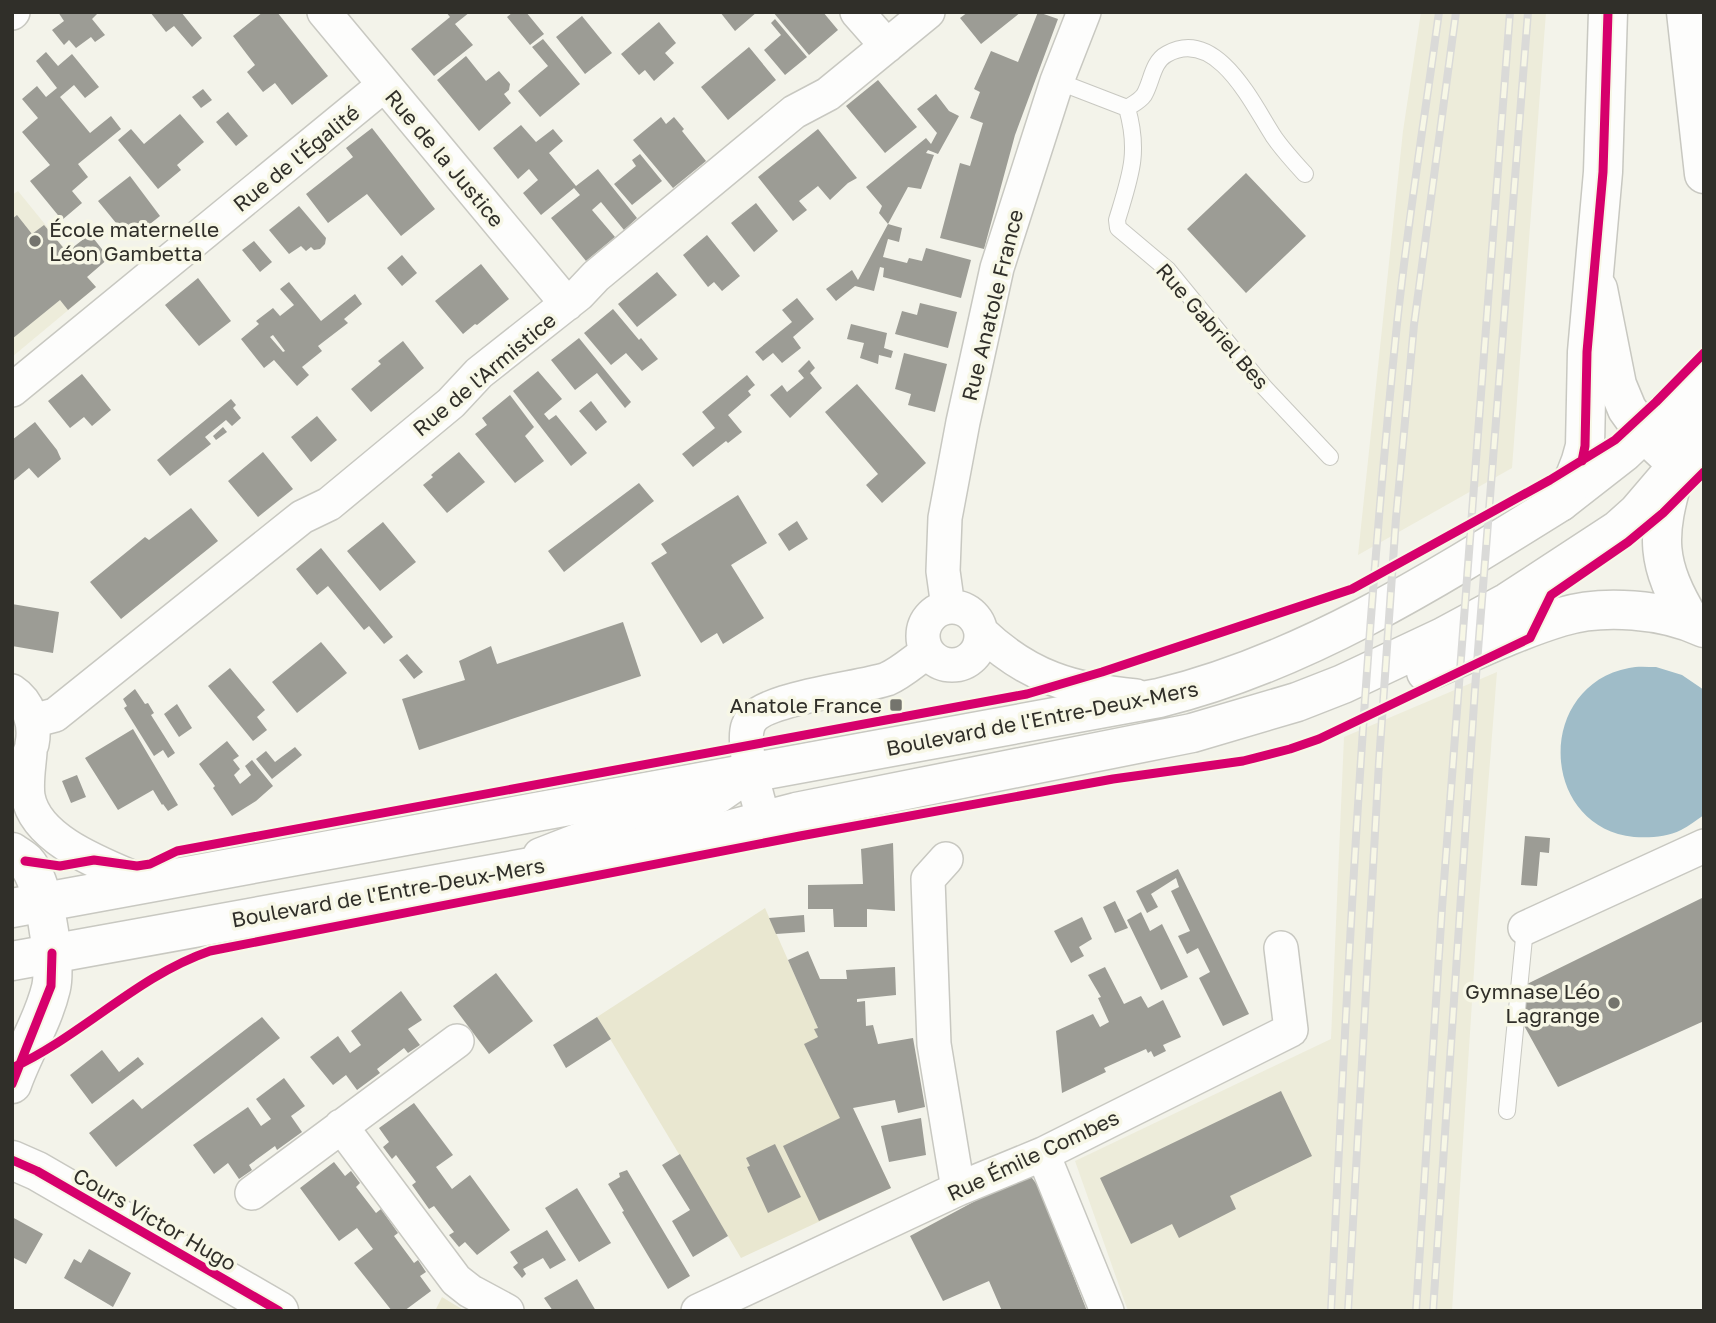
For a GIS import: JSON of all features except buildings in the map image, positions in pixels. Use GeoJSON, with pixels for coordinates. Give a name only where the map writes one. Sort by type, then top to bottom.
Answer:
{"type":"FeatureCollection","features":[{"type":"Feature","properties":{"kind":"main road"},"geometry":{"type":"LineString","coordinates":[[1560,502],[1574,482],[1585,446],[1587,352],[1603,172],[1608,12]]}},
{"type":"Feature","properties":{"kind":"main road"},"geometry":{"type":"LineString","coordinates":[[1686,12],[1704,174]]}},
{"type":"Feature","properties":{"kind":"main road"},"geometry":{"type":"LineString","coordinates":[[1594,262],[1617,385],[1631,416],[1645,434],[1691,459]]}},
{"type":"Feature","properties":{"kind":"main road","name":"Boulevard de l'Entre-Deux-Mers"},"geometry":{"type":"LineString","coordinates":[[27,905],[1159,698],[1234,676],[1307,646],[1423,584],[1560,502],[1645,434],[1704,376]]}},
{"type":"Feature","properties":{"kind":"main road"},"geometry":{"type":"LineString","coordinates":[[1699,629],[1670,585],[1662,545],[1663,513],[1691,459],[1692,428],[1704,415]]}},
{"type":"Feature","properties":{"kind":"main road","name":"Boulevard de l'Entre-Deux-Mers"},"geometry":{"type":"LineString","coordinates":[[12,961],[712,834],[1192,733],[1297,702],[1343,684],[1443,637],[1508,602],[1618,530],[1691,459],[1704,437]]}},
{"type":"Feature","properties":{"kind":"main road"},"geometry":{"type":"LineString","coordinates":[[1130,745],[1202,746],[1259,739],[1308,724],[1511,635],[1563,616],[1639,610],[1699,629]]}},
{"type":"Feature","properties":{"kind":"main road"},"geometry":{"type":"LineString","coordinates":[[12,852],[25,861],[35,877],[27,905],[52,953],[51,986],[25,1038],[12,1084]]}},
{"type":"Feature","properties":{"kind":"main road","name":"Cours Victor Hugo"},"geometry":{"type":"LineString","coordinates":[[15,1156],[279,1311]]}},
{"type":"Feature","properties":{"kind":"street","name":"Rue de la Justice"},"geometry":{"type":"LineString","coordinates":[[324,12],[567,304]]}},
{"type":"Feature","properties":{"kind":"street"},"geometry":{"type":"LineString","coordinates":[[857,12],[887,46]]}},
{"type":"Feature","properties":{"kind":"street","name":"Rue de l'Armistice"},"geometry":{"type":"LineString","coordinates":[[25,749],[55,715],[302,517],[328,504],[451,403],[479,373],[567,304],[596,275],[794,112],[828,94],[928,12]]}},
{"type":"Feature","properties":{"kind":"street","name":"Rue Anatole France"},"geometry":{"type":"LineString","coordinates":[[948,607],[942,552],[945,518],[997,268],[1057,81],[1084,12]]}},
{"type":"Feature","properties":{"kind":"street","name":"Rue de l'Égalité"},"geometry":{"type":"LineString","coordinates":[[12,390],[384,85]]}},
{"type":"Feature","properties":{"kind":"street"},"geometry":{"type":"LineString","coordinates":[[948,607],[967,610],[979,623],[981,632],[982,642],[978,651],[971,659],[953,666],[943,664],[927,652],[923,637],[927,620],[948,607]]}},
{"type":"Feature","properties":{"kind":"street"},"geometry":{"type":"LineString","coordinates":[[981,632],[1019,661],[1062,684],[1103,693],[1159,698]]}},
{"type":"Feature","properties":{"kind":"street"},"geometry":{"type":"LineString","coordinates":[[764,821],[751,773],[746,733],[748,723],[754,716],[780,703],[889,678],[927,652]]}},
{"type":"Feature","properties":{"kind":"street"},"geometry":{"type":"LineString","coordinates":[[12,691],[28,709],[25,749],[28,796],[35,816],[44,828],[94,860],[148,884]]}},
{"type":"Feature","properties":{"kind":"street"},"geometry":{"type":"LineString","coordinates":[[496,872],[594,834],[696,807],[719,796],[751,773]]}},
{"type":"Feature","properties":{"kind":"street"},"geometry":{"type":"LineString","coordinates":[[1525,928],[1704,846]]}},
{"type":"Feature","properties":{"kind":"street"},"geometry":{"type":"LineString","coordinates":[[946,859],[928,879],[933,1017],[934,1044],[958,1189]]}},
{"type":"Feature","properties":{"kind":"street","name":"Rue Émile Combes"},"geometry":{"type":"LineString","coordinates":[[698,1311],[958,1189],[1043,1154],[1291,1030],[1281,948]]}},
{"type":"Feature","properties":{"kind":"street"},"geometry":{"type":"LineString","coordinates":[[252,1193],[457,1041]]}},
{"type":"Feature","properties":{"kind":"street"},"geometry":{"type":"LineString","coordinates":[[341,1126],[456,1280],[470,1291],[507,1311]]}},
{"type":"Feature","properties":{"kind":"street"},"geometry":{"type":"LineString","coordinates":[[1043,1154],[1107,1311]]}},
{"type":"Feature","properties":{"kind":"lane"},"geometry":{"type":"LineString","coordinates":[[1057,81],[1127,108],[1143,98],[1157,63],[1166,54],[1183,48],[1202,50],[1227,66],[1277,141],[1305,174]]}},
{"type":"Feature","properties":{"kind":"lane","name":"Rue Gabriel Bes"},"geometry":{"type":"LineString","coordinates":[[1127,108],[1132,127],[1133,165],[1117,220],[1118,228],[1168,270],[1264,387],[1330,457]]}},
{"type":"Feature","properties":{"kind":"lane"},"geometry":{"type":"LineString","coordinates":[[1507,1111],[1525,928]]}},
{"type":"Feature","properties":{"kind":"shaded area"},"geometry":{"type":"Polygon","coordinates":[[[1421,12],[1546,12],[1512,468],[1358,555],[1403,131],[1421,12]]]}},
{"type":"Feature","properties":{"kind":"shaded area","name":"École maternelle Léon Gambetta"},"geometry":{"type":"Polygon","coordinates":[[[18,191],[96,287],[12,357],[12,195],[18,191]]]}},
{"type":"Feature","properties":{"kind":"shaded area"},"geometry":{"type":"Polygon","coordinates":[[[1497,672],[1476,940],[1452,1311],[1128,1311],[1075,1161],[1331,1039],[1344,737],[1497,672]]]}},
{"type":"Feature","properties":{"kind":"shaded area"},"geometry":{"type":"Polygon","coordinates":[[[765,908],[818,1028],[815,1030],[891,1188],[741,1258],[597,1017],[765,908]]]}},
{"type":"Feature","properties":{"kind":"shaded area"},"geometry":{"type":"Polygon","coordinates":[[[442,1297],[465,1311],[435,1311],[442,1297]]]}},
{"type":"Feature","properties":{"kind":"water"},"geometry":{"type":"Polygon","coordinates":[[[1656,667],[1682,675],[1704,690],[1704,815],[1670,834],[1634,837],[1603,828],[1580,809],[1566,784],[1561,756],[1564,727],[1577,701],[1598,680],[1629,668],[1656,667]]]}},
{"type":"Feature","properties":{"kind":"railway"},"geometry":{"type":"LineString","coordinates":[[1331,1311],[1365,694],[1385,447],[1401,285],[1439,12]]}},
{"type":"Feature","properties":{"kind":"railway"},"geometry":{"type":"LineString","coordinates":[[1348,1311],[1379,762],[1396,518],[1414,325],[1456,12]]}},
{"type":"Feature","properties":{"kind":"railway"},"geometry":{"type":"LineString","coordinates":[[1416,1311],[1442,908],[1510,12]]}},
{"type":"Feature","properties":{"kind":"railway"},"geometry":{"type":"LineString","coordinates":[[1433,1311],[1475,689],[1528,12]]}},
{"type":"Feature","properties":{"kind":"cycle path"},"geometry":{"type":"LineString","coordinates":[[1582,461],[1585,446],[1587,352],[1603,172],[1608,12]]}},
{"type":"Feature","properties":{"kind":"cycle path"},"geometry":{"type":"LineString","coordinates":[[25,861],[60,866],[94,860],[137,866],[150,864],[177,851],[1027,694],[1102,672],[1352,589],[1550,480],[1615,440],[1704,353]]}},
{"type":"Feature","properties":{"kind":"cycle path"},"geometry":{"type":"LineString","coordinates":[[12,1068],[62,1040],[158,975],[210,951],[800,836],[1113,779],[1243,761],[1319,739],[1530,638],[1551,595],[1628,542],[1663,513],[1704,472]]}},
{"type":"Feature","properties":{"kind":"cycle path"},"geometry":{"type":"LineString","coordinates":[[12,1084],[51,986],[52,953]]}},
{"type":"Feature","properties":{"kind":"cycle path"},"geometry":{"type":"LineString","coordinates":[[12,1160],[37,1171],[279,1311]]}},
{"type":"Feature","properties":{"kind":"place","name":"École maternelle Léon Gambetta"},"geometry":{"type":"Point","coordinates":[35,241]}},
{"type":"Feature","properties":{"kind":"place","name":"Anatole France"},"geometry":{"type":"Point","coordinates":[896,705]}},
{"type":"Feature","properties":{"kind":"place","name":"Gymnase Léo Lagrange"},"geometry":{"type":"Point","coordinates":[1614,1003]}}]}
